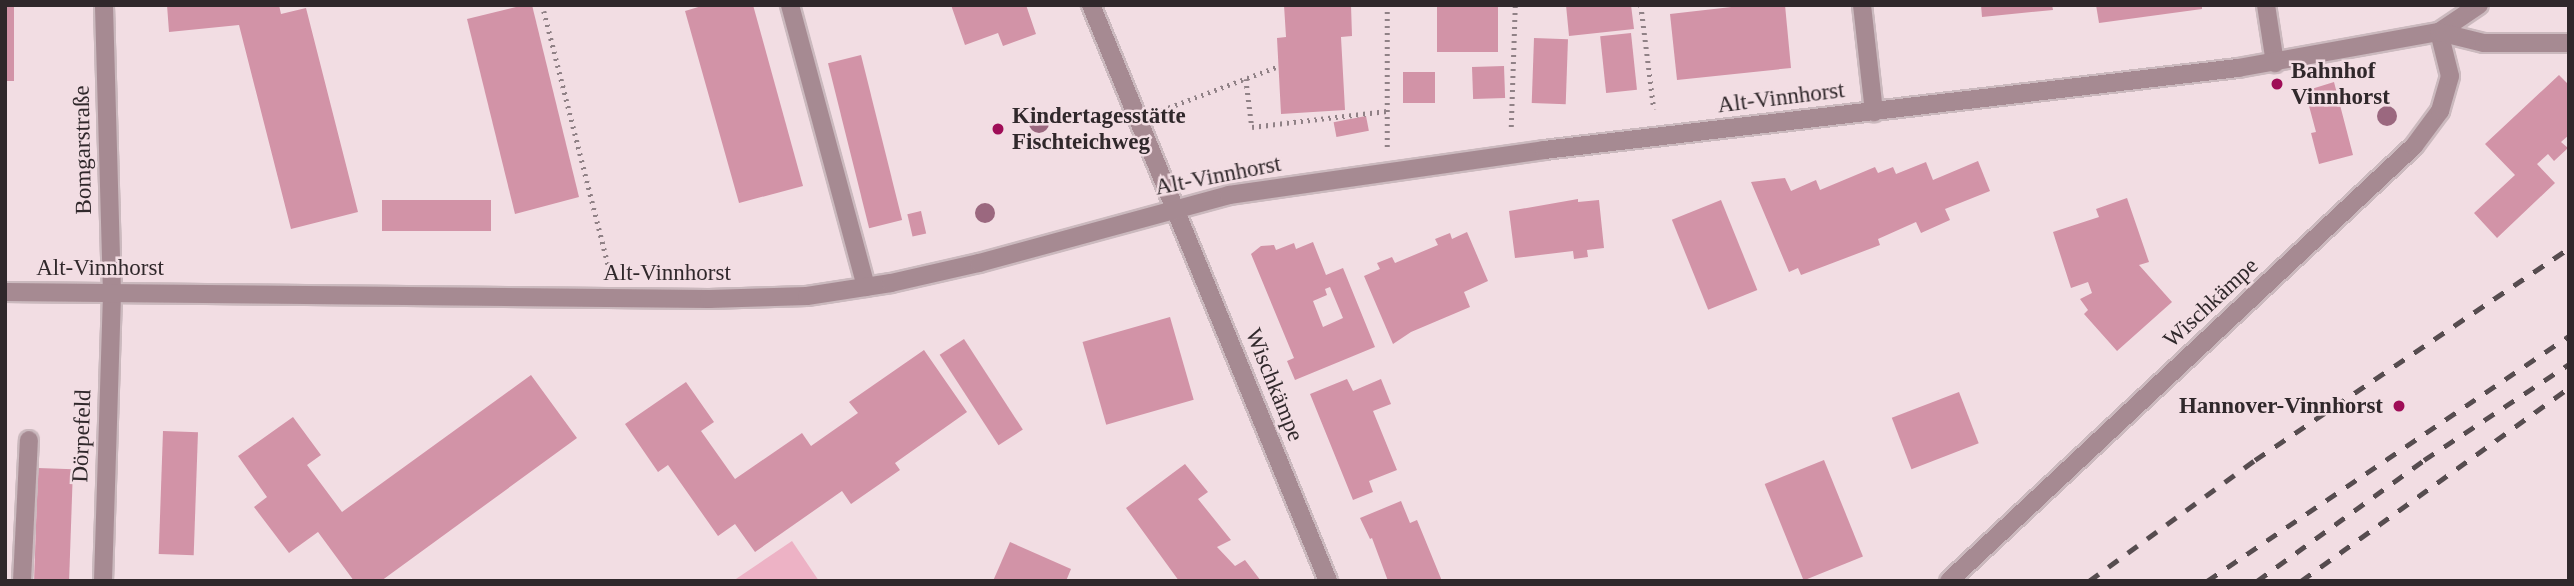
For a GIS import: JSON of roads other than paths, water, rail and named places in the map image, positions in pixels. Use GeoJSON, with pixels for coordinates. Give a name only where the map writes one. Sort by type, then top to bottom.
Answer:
{"type":"FeatureCollection","features":[{"type":"Feature","properties":{"kind":"street","name":"Bomgarstraße"},"geometry":{"type":"LineString","coordinates":[[104,5],[112,293]]}},
{"type":"Feature","properties":{"kind":"street"},"geometry":{"type":"LineString","coordinates":[[790,5],[866,287]]}},
{"type":"Feature","properties":{"kind":"street","name":"Wischkämpe"},"geometry":{"type":"LineString","coordinates":[[1091,5],[1328,581]]}},
{"type":"Feature","properties":{"kind":"street"},"geometry":{"type":"LineString","coordinates":[[1861,5],[1874,112]]}},
{"type":"Feature","properties":{"kind":"street"},"geometry":{"type":"LineString","coordinates":[[2266,5],[2275,63]]}},
{"type":"Feature","properties":{"kind":"street","name":"Alt-Vinnhorst"},"geometry":{"type":"LineString","coordinates":[[5,292],[617,298],[807,296],[866,287],[979,263],[1229,195],[1510,155],[2275,63],[2439,32],[2479,5]]}},
{"type":"Feature","properties":{"kind":"street","name":"Alt-Vinnhorst"},"geometry":{"type":"LineString","coordinates":[[2439,32],[2484,43],[2569,43]]}},
{"type":"Feature","properties":{"kind":"street","name":"Wischkämpe"},"geometry":{"type":"LineString","coordinates":[[1949,581],[2414,146],[2440,111],[2450,76],[2439,32]]}},
{"type":"Feature","properties":{"kind":"street","name":"Dörpefeld"},"geometry":{"type":"LineString","coordinates":[[103,581],[112,293]]}},
{"type":"Feature","properties":{"kind":"street"},"geometry":{"type":"LineString","coordinates":[[22,581],[29,440]]}},
{"type":"Feature","properties":{"kind":"railway"},"geometry":{"type":"LineString","coordinates":[[2089,581],[2255,460],[2569,248]]}},
{"type":"Feature","properties":{"kind":"railway"},"geometry":{"type":"LineString","coordinates":[[2207,581],[2569,336]]}},
{"type":"Feature","properties":{"kind":"railway"},"geometry":{"type":"LineString","coordinates":[[2257,581],[2424,460],[2569,364]]}},
{"type":"Feature","properties":{"kind":"railway"},"geometry":{"type":"LineString","coordinates":[[2301,581],[2569,388]]}},
{"type":"Feature","properties":{"kind":"place","name":"Bahnhof Vinnhorst"},"geometry":{"type":"Point","coordinates":[2277,84]}},
{"type":"Feature","properties":{"kind":"place","name":"Kindertagesstätte Fischteichweg"},"geometry":{"type":"Point","coordinates":[998,129]}},
{"type":"Feature","properties":{"kind":"place","name":"Hannover-Vinnhorst"},"geometry":{"type":"Point","coordinates":[2399,406]}}]}
